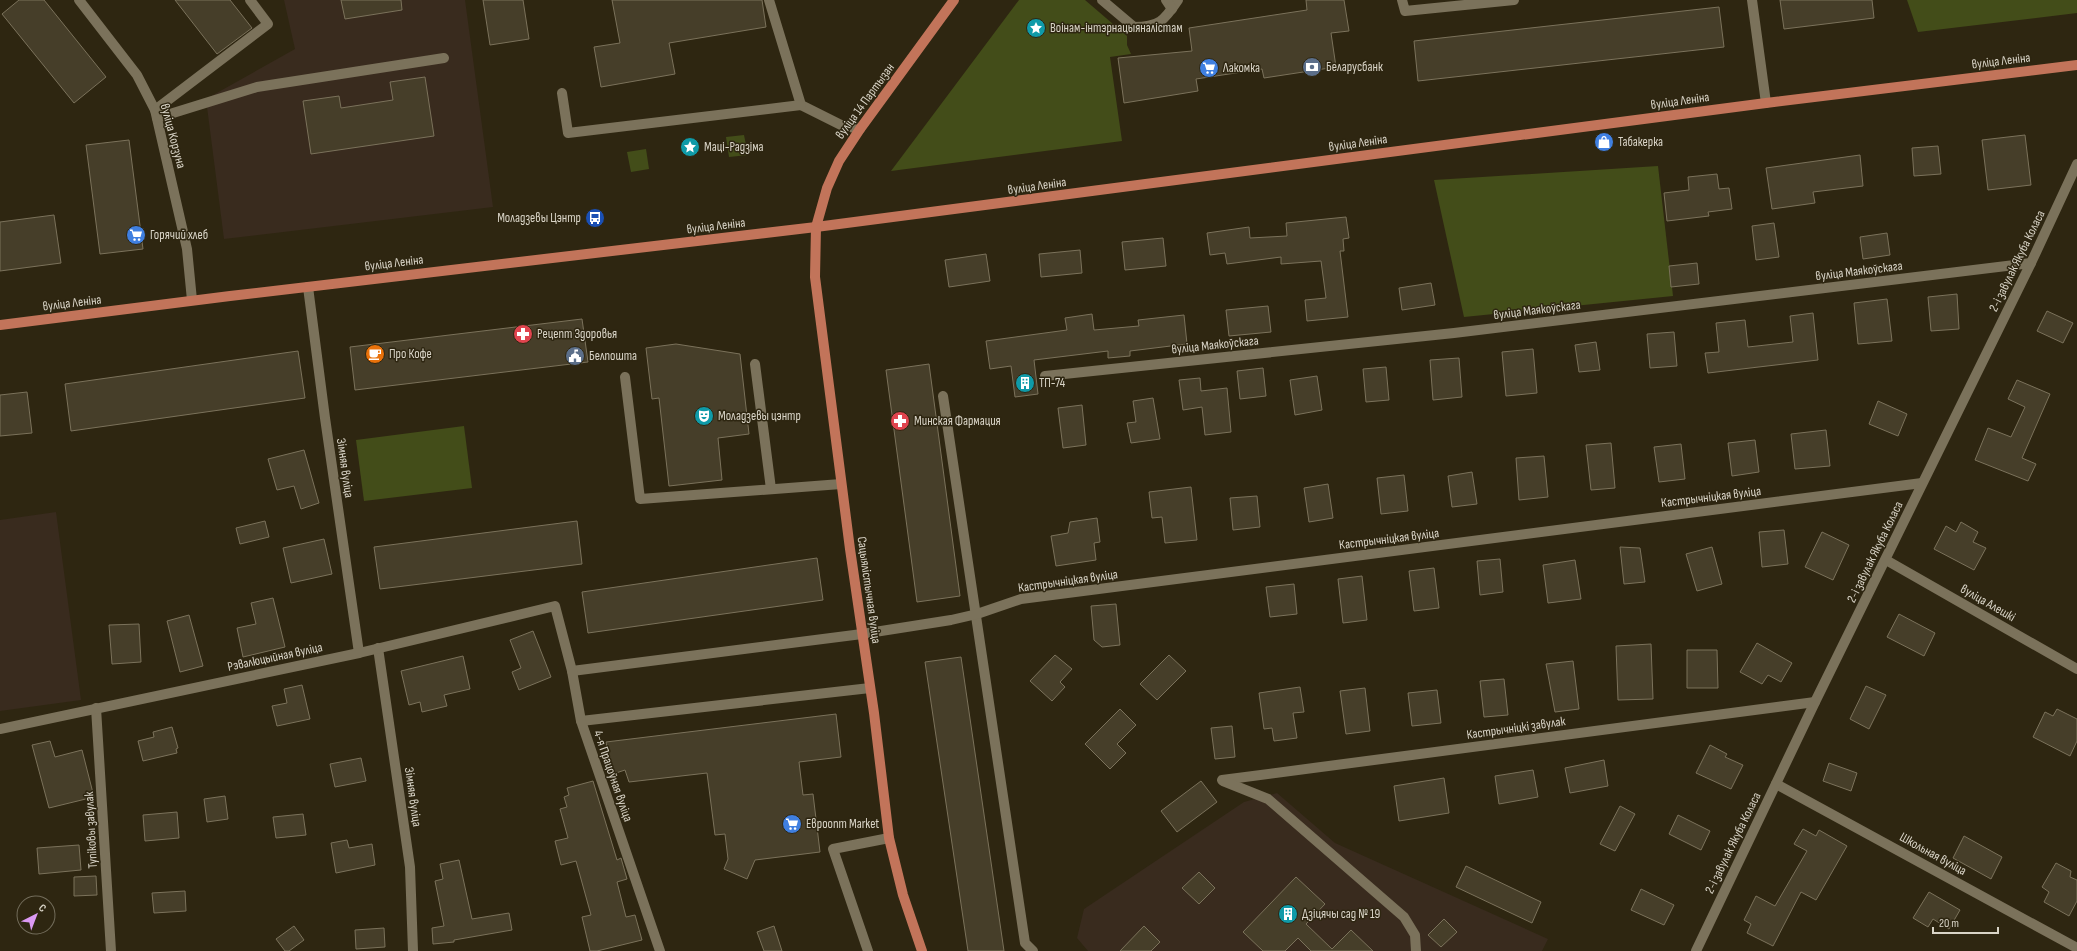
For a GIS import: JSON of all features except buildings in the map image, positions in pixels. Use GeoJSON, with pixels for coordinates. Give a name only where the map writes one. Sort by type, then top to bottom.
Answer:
{"type":"FeatureCollection","features":[{"type":"Feature","properties":{"kind":"main road","name":"вуліца 14 Партызан"},"geometry":{"type":"LineString","coordinates":[[816,227],[827,188],[839,161],[860,129],[954,0]]}},
{"type":"Feature","properties":{"kind":"main road","name":"вуліца Леніна"},"geometry":{"type":"LineString","coordinates":[[0,325],[192,300],[816,227],[1766,103],[2077,65]]}},
{"type":"Feature","properties":{"kind":"main road","name":"Сацыялістычная вуліца"},"geometry":{"type":"LineString","coordinates":[[816,227],[815,277],[841,484],[870,688],[889,838],[903,894],[922,951]]}},
{"type":"Feature","properties":{"kind":"street","name":"вуліца Корзуна"},"geometry":{"type":"LineString","coordinates":[[79,0],[138,75],[156,114],[187,248],[192,300]]}},
{"type":"Feature","properties":{"kind":"street"},"geometry":{"type":"LineString","coordinates":[[156,114],[268,24],[250,0]]}},
{"type":"Feature","properties":{"kind":"street"},"geometry":{"type":"LineString","coordinates":[[769,0],[801,105]]}},
{"type":"Feature","properties":{"kind":"street"},"geometry":{"type":"LineString","coordinates":[[1102,0],[1134,27],[1152,27],[1169,14],[1178,0]]}},
{"type":"Feature","properties":{"kind":"street"},"geometry":{"type":"LineString","coordinates":[[1166,0],[1172,9]]}},
{"type":"Feature","properties":{"kind":"street"},"geometry":{"type":"LineString","coordinates":[[1402,0],[1405,12],[1514,0]]}},
{"type":"Feature","properties":{"kind":"street"},"geometry":{"type":"LineString","coordinates":[[1752,0],[1766,103]]}},
{"type":"Feature","properties":{"kind":"street"},"geometry":{"type":"LineString","coordinates":[[156,114],[257,87],[444,58]]}},
{"type":"Feature","properties":{"kind":"street"},"geometry":{"type":"LineString","coordinates":[[562,93],[568,132],[801,105],[841,124],[860,129]]}},
{"type":"Feature","properties":{"kind":"street","name":"2-і завулак Якуба Коласа"},"geometry":{"type":"LineString","coordinates":[[1696,951],[1814,702],[1886,560],[1922,483],[2031,263],[2077,164]]}},
{"type":"Feature","properties":{"kind":"street","name":"вуліца Маякоўскага"},"geometry":{"type":"LineString","coordinates":[[1045,376],[1454,333],[2031,263]]}},
{"type":"Feature","properties":{"kind":"street","name":"Зімняя вуліца"},"geometry":{"type":"LineString","coordinates":[[308,287],[359,653]]}},
{"type":"Feature","properties":{"kind":"street"},"geometry":{"type":"LineString","coordinates":[[755,364],[771,489]]}},
{"type":"Feature","properties":{"kind":"street"},"geometry":{"type":"LineString","coordinates":[[625,377],[640,499],[841,484]]}},
{"type":"Feature","properties":{"kind":"street"},"geometry":{"type":"LineString","coordinates":[[943,396],[977,614],[1025,943],[1033,951]]}},
{"type":"Feature","properties":{"kind":"street","name":"Кастрычніцкая вуліца"},"geometry":{"type":"LineString","coordinates":[[572,671],[862,634],[977,614],[1021,599],[1922,483]]}},
{"type":"Feature","properties":{"kind":"street","name":"вуліца Алешкі"},"geometry":{"type":"LineString","coordinates":[[1886,560],[2077,669]]}},
{"type":"Feature","properties":{"kind":"street","name":"Рэвалюцыйная вуліца"},"geometry":{"type":"LineString","coordinates":[[0,729],[359,653],[555,606]]}},
{"type":"Feature","properties":{"kind":"street","name":"4-я Працоўная вуліца"},"geometry":{"type":"LineString","coordinates":[[555,606],[572,671],[581,721],[660,951]]}},
{"type":"Feature","properties":{"kind":"street","name":"Зімняя вуліца"},"geometry":{"type":"LineString","coordinates":[[378,648],[410,867],[413,951]]}},
{"type":"Feature","properties":{"kind":"street"},"geometry":{"type":"LineString","coordinates":[[581,721],[870,688]]}},
{"type":"Feature","properties":{"kind":"street","name":"Кастрычніцкі завулак"},"geometry":{"type":"LineString","coordinates":[[1416,951],[1415,936],[1404,917],[1268,799],[1222,780],[1814,702]]}},
{"type":"Feature","properties":{"kind":"street","name":"Тупіковы завулак"},"geometry":{"type":"LineString","coordinates":[[96,708],[111,951]]}},
{"type":"Feature","properties":{"kind":"street","name":"Школьная вуліца"},"geometry":{"type":"LineString","coordinates":[[1776,784],[2077,948]]}},
{"type":"Feature","properties":{"kind":"street"},"geometry":{"type":"LineString","coordinates":[[868,951],[833,848],[889,838]]}},
{"type":"Feature","properties":{"kind":"shaded area"},"geometry":{"type":"Polygon","coordinates":[[[284,0],[465,0],[493,207],[224,239],[206,99],[295,49],[284,0]]]}},
{"type":"Feature","properties":{"kind":"shaded area"},"geometry":{"type":"Polygon","coordinates":[[[56,512],[81,700],[0,711],[0,520],[56,512]]]}},
{"type":"Feature","properties":{"kind":"shaded area"},"geometry":{"type":"Polygon","coordinates":[[[1277,793],[1335,843],[1548,939],[1542,951],[1088,951],[1077,938],[1084,909],[1244,802],[1277,793]]]}},
{"type":"Feature","properties":{"kind":"green space"},"geometry":{"type":"Polygon","coordinates":[[[1019,0],[1085,0],[1127,36],[1127,45],[1131,54],[1110,57],[1122,141],[891,171],[1019,0]]]}},
{"type":"Feature","properties":{"kind":"green space"},"geometry":{"type":"Polygon","coordinates":[[[1907,0],[2077,0],[2077,13],[1918,32],[1907,0]]]}},
{"type":"Feature","properties":{"kind":"green space"},"geometry":{"type":"Polygon","coordinates":[[[744,135],[748,155],[729,157],[726,137],[744,135]]]}},
{"type":"Feature","properties":{"kind":"green space"},"geometry":{"type":"Polygon","coordinates":[[[646,149],[649,169],[631,172],[627,152],[646,149]]]}},
{"type":"Feature","properties":{"kind":"green space"},"geometry":{"type":"Polygon","coordinates":[[[1658,166],[1673,296],[1464,317],[1434,180],[1658,166]]]}},
{"type":"Feature","properties":{"kind":"green space"},"geometry":{"type":"Polygon","coordinates":[[[464,426],[472,488],[364,501],[356,440],[464,426]]]}},
{"type":"Feature","properties":{"kind":"place","name":"Воінам-інтэрнацыяналістам"},"geometry":{"type":"Point","coordinates":[1036,28]}},
{"type":"Feature","properties":{"kind":"place","name":"Беларусбанк"},"geometry":{"type":"Point","coordinates":[1312,67]}},
{"type":"Feature","properties":{"kind":"place","name":"Лакомка"},"geometry":{"type":"Point","coordinates":[1209,68]}},
{"type":"Feature","properties":{"kind":"place","name":"Табакерка"},"geometry":{"type":"Point","coordinates":[1604,142]}},
{"type":"Feature","properties":{"kind":"place","name":"Маці-Радзіма"},"geometry":{"type":"Point","coordinates":[690,147]}},
{"type":"Feature","properties":{"kind":"place","name":"Моладзевы Цэнтр"},"geometry":{"type":"Point","coordinates":[595,218]}},
{"type":"Feature","properties":{"kind":"place","name":"Горячий хлеб"},"geometry":{"type":"Point","coordinates":[136,235]}},
{"type":"Feature","properties":{"kind":"place","name":"Рецепт Здоровья"},"geometry":{"type":"Point","coordinates":[523,334]}},
{"type":"Feature","properties":{"kind":"place","name":"Про Кофе"},"geometry":{"type":"Point","coordinates":[375,354]}},
{"type":"Feature","properties":{"kind":"place","name":"Белпошта"},"geometry":{"type":"Point","coordinates":[575,356]}},
{"type":"Feature","properties":{"kind":"place","name":"ТП-74"},"geometry":{"type":"Point","coordinates":[1025,383]}},
{"type":"Feature","properties":{"kind":"place","name":"Моладзевы цэнтр"},"geometry":{"type":"Point","coordinates":[704,416]}},
{"type":"Feature","properties":{"kind":"place","name":"Минская Фармация"},"geometry":{"type":"Point","coordinates":[900,421]}},
{"type":"Feature","properties":{"kind":"place","name":"Евроопт Market"},"geometry":{"type":"Point","coordinates":[792,824]}},
{"type":"Feature","properties":{"kind":"place","name":"Дзіцячы сад № 19"},"geometry":{"type":"Point","coordinates":[1288,914]}}]}
